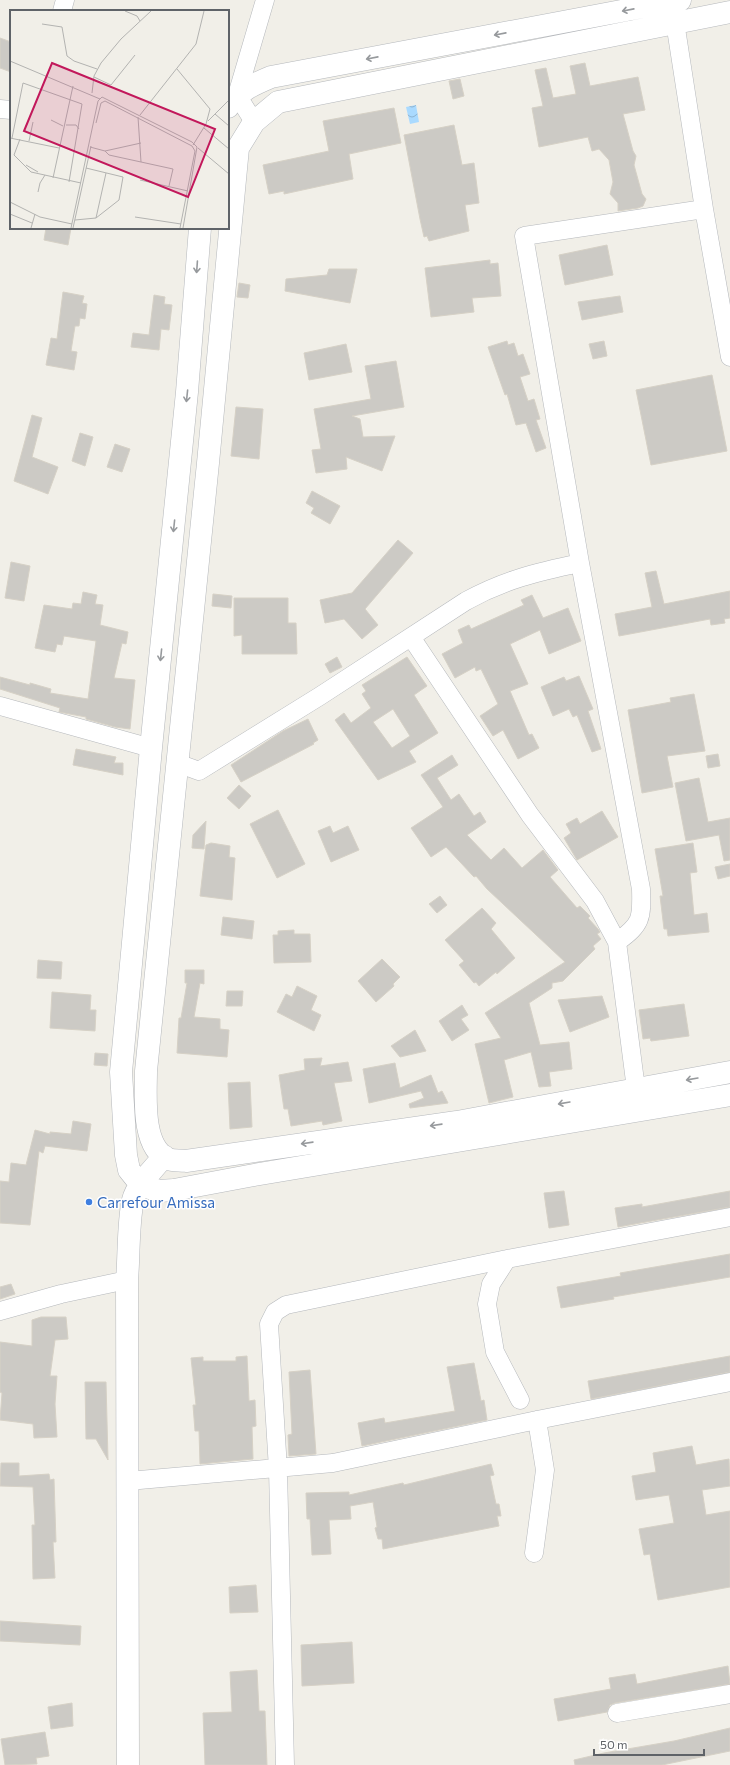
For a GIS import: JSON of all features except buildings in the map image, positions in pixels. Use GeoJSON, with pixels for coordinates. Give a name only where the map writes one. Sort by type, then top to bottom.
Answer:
{"type":"FeatureCollection","features":[{"type":"Feature","properties":{"kind":"street"},"geometry":{"type":"LineString","coordinates":[[62,10],[65,0]]}},
{"type":"Feature","properties":{"kind":"street"},"geometry":{"type":"LineString","coordinates":[[232,101],[265,0]]}},
{"type":"Feature","properties":{"kind":"street"},"geometry":{"type":"LineString","coordinates":[[232,101],[253,85],[271,77],[680,0]]}},
{"type":"Feature","properties":{"kind":"street"},"geometry":{"type":"LineString","coordinates":[[229,192],[233,148],[254,122],[278,102],[730,12]]}},
{"type":"Feature","properties":{"kind":"street"},"geometry":{"type":"LineString","coordinates":[[675,22],[704,209],[730,357]]}},
{"type":"Feature","properties":{"kind":"street"},"geometry":{"type":"LineString","coordinates":[[232,101],[254,122]]}},
{"type":"Feature","properties":{"kind":"street"},"geometry":{"type":"LineString","coordinates":[[0,109],[10,110]]}},
{"type":"Feature","properties":{"kind":"street"},"geometry":{"type":"LineString","coordinates":[[617,942],[635,928],[642,913],[642,888],[580,563],[524,236],[704,209]]}},
{"type":"Feature","properties":{"kind":"street"},"geometry":{"type":"LineString","coordinates":[[200,229],[187,392],[151,748],[121,1072],[126,1155],[129,1170],[141,1185],[159,1191],[174,1190],[254,1175],[730,1095]]}},
{"type":"Feature","properties":{"kind":"street"},"geometry":{"type":"LineString","coordinates":[[226,229],[177,763],[146,1072],[147,1127],[155,1145],[164,1156],[170,1160],[186,1161],[457,1122],[730,1072]]}},
{"type":"Feature","properties":{"kind":"street"},"geometry":{"type":"LineString","coordinates":[[177,763],[199,771],[320,696],[466,601],[488,589],[530,573],[580,563]]}},
{"type":"Feature","properties":{"kind":"street"},"geometry":{"type":"LineString","coordinates":[[411,637],[530,815],[595,901],[617,942],[636,1089]]}},
{"type":"Feature","properties":{"kind":"street"},"geometry":{"type":"LineString","coordinates":[[0,706],[151,748]]}},
{"type":"Feature","properties":{"kind":"street"},"geometry":{"type":"LineString","coordinates":[[128,1765],[128,1280],[133,1199],[141,1185],[164,1156]]}},
{"type":"Feature","properties":{"kind":"street"},"geometry":{"type":"LineString","coordinates":[[285,1765],[278,1469],[269,1324],[275,1312],[286,1305],[507,1259],[730,1217]]}},
{"type":"Feature","properties":{"kind":"street"},"geometry":{"type":"LineString","coordinates":[[507,1259],[491,1284],[487,1304],[495,1352],[520,1400]]}},
{"type":"Feature","properties":{"kind":"street"},"geometry":{"type":"LineString","coordinates":[[0,1311],[61,1294],[128,1280]]}},
{"type":"Feature","properties":{"kind":"street"},"geometry":{"type":"LineString","coordinates":[[128,1480],[278,1469],[333,1463],[537,1420],[730,1382]]}},
{"type":"Feature","properties":{"kind":"street"},"geometry":{"type":"LineString","coordinates":[[534,1553],[545,1470],[537,1420]]}},
{"type":"Feature","properties":{"kind":"street"},"geometry":{"type":"LineString","coordinates":[[617,1714],[730,1694]]}},
{"type":"Feature","properties":{"kind":"water"},"geometry":{"type":"Polygon","coordinates":[[[416,105],[419,122],[410,124],[406,107],[416,105]]]}},
{"type":"Feature","properties":{"kind":"place","name":"Carrefour Amissa"},"geometry":{"type":"Point","coordinates":[89,1202]}}]}
